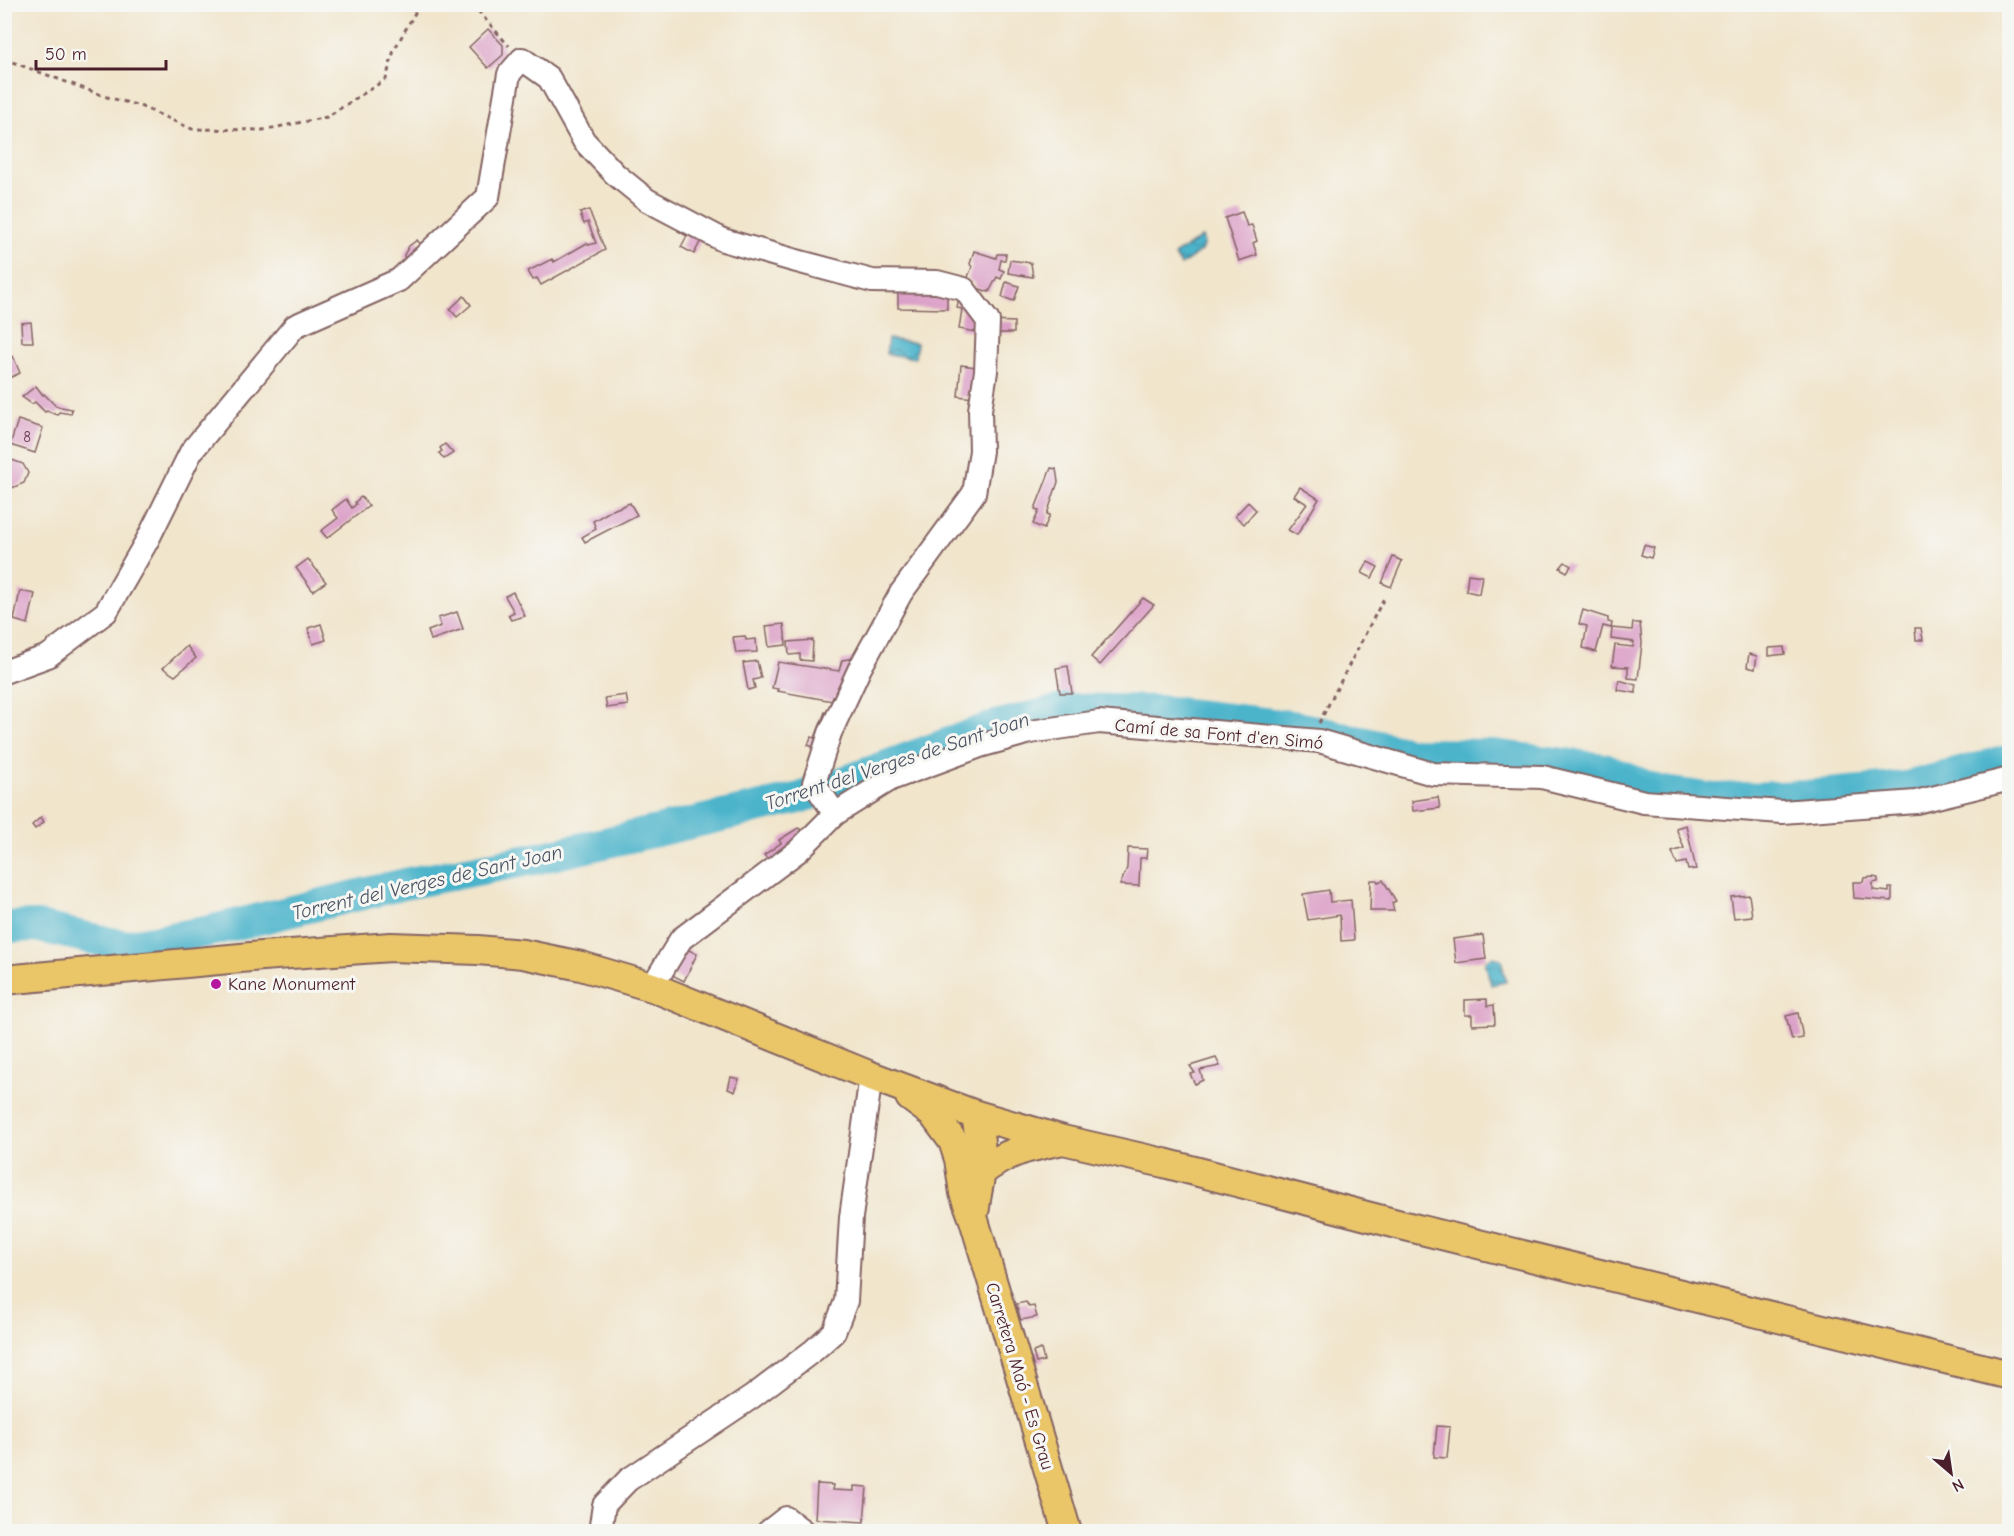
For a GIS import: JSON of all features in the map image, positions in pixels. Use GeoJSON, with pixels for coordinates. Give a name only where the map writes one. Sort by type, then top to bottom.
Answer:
{"type":"FeatureCollection","features":[{"type":"Feature","properties":{"kind":"main road"},"geometry":{"type":"LineString","coordinates":[[4,980],[262,956],[391,947],[524,954],[581,966],[652,987],[976,1115],[1063,1140],[1164,1163],[1401,1225],[2010,1375]]}},
{"type":"Feature","properties":{"kind":"main road"},"geometry":{"type":"LineString","coordinates":[[883,1080],[938,1120],[970,1166]]}},
{"type":"Feature","properties":{"kind":"main road"},"geometry":{"type":"LineString","coordinates":[[970,1166],[981,1152],[976,1115]]}},
{"type":"Feature","properties":{"kind":"main road"},"geometry":{"type":"LineString","coordinates":[[970,1166],[1000,1158],[1022,1148],[1063,1140]]}},
{"type":"Feature","properties":{"kind":"main road","name":"Carretera Maó - Es Grau"},"geometry":{"type":"LineString","coordinates":[[970,1166],[976,1190],[974,1220],[1067,1532]]}},
{"type":"Feature","properties":{"kind":"street"},"geometry":{"type":"LineString","coordinates":[[4,672],[48,656],[106,612],[148,539],[191,452],[295,326],[399,280],[488,197],[509,74],[522,59],[549,78],[584,141],[615,174],[647,200],[723,240],[793,261],[872,281],[937,282],[964,289],[988,321],[986,371],[980,410],[981,451],[974,493],[901,593],[870,649],[831,734],[824,798]]}},
{"type":"Feature","properties":{"kind":"street","name":"Camí de sa Font d'en Simó"},"geometry":{"type":"LineString","coordinates":[[652,987],[681,939],[798,850],[824,798],[891,779],[980,746],[1030,732],[1099,722],[1319,741],[1432,774],[1542,777],[1644,802],[1782,812],[1916,802],[2010,779]]}},
{"type":"Feature","properties":{"kind":"street"},"geometry":{"type":"LineString","coordinates":[[600,1532],[604,1505],[628,1480],[752,1397],[834,1332],[846,1301],[851,1217],[883,1080]]}},
{"type":"Feature","properties":{"kind":"street"},"geometry":{"type":"LineString","coordinates":[[768,1532],[786,1518],[804,1532]]}},
{"type":"Feature","properties":{"kind":"path"},"geometry":{"type":"LineString","coordinates":[[4,59],[107,97],[140,106],[192,129],[263,130],[327,117],[386,79],[394,50],[420,4]]}},
{"type":"Feature","properties":{"kind":"path"},"geometry":{"type":"LineString","coordinates":[[472,4],[501,39],[522,59]]}},
{"type":"Feature","properties":{"kind":"path"},"geometry":{"type":"LineString","coordinates":[[1322,718],[1384,598]]}},
{"type":"Feature","properties":{"kind":"water"},"geometry":{"type":"Polygon","coordinates":[[[1202,237],[1204,243],[1201,251],[1181,265],[1174,255],[1202,237]]]}},
{"type":"Feature","properties":{"kind":"water"},"geometry":{"type":"Polygon","coordinates":[[[888,339],[917,343],[915,358],[886,354],[888,339]]]}},
{"type":"Feature","properties":{"kind":"water"},"geometry":{"type":"Polygon","coordinates":[[[1492,957],[1501,959],[1506,982],[1491,985],[1485,962],[1492,957]]]}},
{"type":"Feature","properties":{"kind":"building"},"geometry":{"type":"Polygon","coordinates":[[[488,29],[503,45],[503,55],[488,68],[469,47],[488,29]]]}},
{"type":"Feature","properties":{"kind":"building"},"geometry":{"type":"Polygon","coordinates":[[[589,210],[605,250],[541,285],[537,278],[533,280],[528,271],[552,259],[554,262],[587,243],[589,245],[596,243],[588,222],[584,224],[580,213],[589,210]]]}},
{"type":"Feature","properties":{"kind":"building"},"geometry":{"type":"Polygon","coordinates":[[[1242,212],[1247,226],[1252,225],[1257,241],[1253,243],[1257,255],[1239,261],[1225,218],[1242,212]]]}},
{"type":"Feature","properties":{"kind":"building"},"geometry":{"type":"Polygon","coordinates":[[[682,224],[703,236],[694,254],[681,247],[687,236],[678,231],[682,224]]]}},
{"type":"Feature","properties":{"kind":"building"},"geometry":{"type":"Polygon","coordinates":[[[417,240],[425,250],[404,260],[409,246],[417,240]]]}},
{"type":"Feature","properties":{"kind":"building"},"geometry":{"type":"Polygon","coordinates":[[[974,251],[996,258],[997,254],[1006,254],[1005,260],[1001,260],[999,269],[1004,271],[1001,279],[997,277],[989,292],[974,287],[975,283],[968,277],[974,251]]]}},
{"type":"Feature","properties":{"kind":"building"},"geometry":{"type":"Polygon","coordinates":[[[1010,260],[1031,263],[1033,277],[1008,273],[1010,260]]]}},
{"type":"Feature","properties":{"kind":"building"},"geometry":{"type":"Polygon","coordinates":[[[1006,282],[1019,286],[1014,301],[1002,297],[1006,282]]]}},
{"type":"Feature","properties":{"kind":"building"},"geometry":{"type":"Polygon","coordinates":[[[898,287],[947,290],[947,309],[898,308],[898,287]]]}},
{"type":"Feature","properties":{"kind":"building"},"geometry":{"type":"Polygon","coordinates":[[[965,295],[981,333],[959,329],[962,309],[957,308],[958,302],[964,303],[965,295]]]}},
{"type":"Feature","properties":{"kind":"building"},"geometry":{"type":"Polygon","coordinates":[[[464,296],[471,305],[457,317],[450,309],[464,296]]]}},
{"type":"Feature","properties":{"kind":"building"},"geometry":{"type":"Polygon","coordinates":[[[991,321],[1014,322],[1014,333],[991,333],[991,321]]]}},
{"type":"Feature","properties":{"kind":"building"},"geometry":{"type":"Polygon","coordinates":[[[31,322],[33,342],[22,342],[21,323],[31,322]]]}},
{"type":"Feature","properties":{"kind":"building"},"geometry":{"type":"Polygon","coordinates":[[[13,356],[20,373],[9,378],[4,368],[4,360],[13,356]]]}},
{"type":"Feature","properties":{"kind":"building"},"geometry":{"type":"Polygon","coordinates":[[[961,365],[976,367],[974,398],[958,396],[961,365]]]}},
{"type":"Feature","properties":{"kind":"building"},"geometry":{"type":"Polygon","coordinates":[[[36,386],[56,406],[72,409],[71,414],[59,412],[57,415],[45,412],[35,402],[32,404],[22,397],[36,386]]]}},
{"type":"Feature","properties":{"kind":"building"},"geometry":{"type":"Polygon","coordinates":[[[18,420],[43,428],[35,453],[10,445],[18,420]]]}},
{"type":"Feature","properties":{"kind":"building"},"geometry":{"type":"Polygon","coordinates":[[[445,444],[453,453],[444,459],[439,453],[442,451],[440,448],[445,444]]]}},
{"type":"Feature","properties":{"kind":"building"},"geometry":{"type":"Polygon","coordinates":[[[12,460],[23,464],[28,473],[24,483],[12,488],[4,485],[4,463],[12,460]]]}},
{"type":"Feature","properties":{"kind":"building"},"geometry":{"type":"Polygon","coordinates":[[[1051,468],[1056,469],[1058,482],[1044,529],[1033,524],[1039,511],[1035,509],[1051,468]]]}},
{"type":"Feature","properties":{"kind":"building"},"geometry":{"type":"Polygon","coordinates":[[[1300,487],[1319,499],[1297,535],[1288,530],[1307,504],[1294,496],[1300,487]]]}},
{"type":"Feature","properties":{"kind":"building"},"geometry":{"type":"Polygon","coordinates":[[[361,497],[369,506],[327,538],[321,531],[338,518],[332,510],[346,499],[352,508],[361,497]]]}},
{"type":"Feature","properties":{"kind":"building"},"geometry":{"type":"Polygon","coordinates":[[[1248,502],[1256,510],[1244,524],[1235,516],[1248,502]]]}},
{"type":"Feature","properties":{"kind":"building"},"geometry":{"type":"Polygon","coordinates":[[[630,503],[637,515],[585,542],[582,537],[596,529],[593,521],[630,503]]]}},
{"type":"Feature","properties":{"kind":"building"},"geometry":{"type":"Polygon","coordinates":[[[1644,545],[1654,548],[1651,558],[1641,555],[1644,545]]]}},
{"type":"Feature","properties":{"kind":"building"},"geometry":{"type":"Polygon","coordinates":[[[1393,557],[1402,561],[1391,587],[1382,583],[1393,557]]]}},
{"type":"Feature","properties":{"kind":"building"},"geometry":{"type":"Polygon","coordinates":[[[308,559],[326,582],[313,591],[296,568],[308,559]]]}},
{"type":"Feature","properties":{"kind":"building"},"geometry":{"type":"Polygon","coordinates":[[[1368,562],[1378,567],[1372,578],[1362,573],[1368,562]]]}},
{"type":"Feature","properties":{"kind":"building"},"geometry":{"type":"Polygon","coordinates":[[[1565,562],[1571,566],[1567,572],[1560,568],[1565,562]]]}},
{"type":"Feature","properties":{"kind":"building"},"geometry":{"type":"Polygon","coordinates":[[[1468,574],[1482,576],[1479,594],[1466,591],[1468,574]]]}},
{"type":"Feature","properties":{"kind":"building"},"geometry":{"type":"Polygon","coordinates":[[[20,591],[35,594],[28,624],[14,620],[20,591]]]}},
{"type":"Feature","properties":{"kind":"building"},"geometry":{"type":"Polygon","coordinates":[[[513,592],[525,616],[511,620],[508,615],[514,612],[505,596],[513,592]]]}},
{"type":"Feature","properties":{"kind":"building"},"geometry":{"type":"Polygon","coordinates":[[[1143,598],[1154,605],[1100,665],[1091,657],[1143,598]]]}},
{"type":"Feature","properties":{"kind":"building"},"geometry":{"type":"Polygon","coordinates":[[[1583,610],[1608,618],[1608,622],[1612,623],[1611,628],[1603,626],[1596,652],[1583,648],[1587,626],[1579,624],[1583,610]]]}},
{"type":"Feature","properties":{"kind":"building"},"geometry":{"type":"Polygon","coordinates":[[[457,612],[463,629],[431,640],[428,631],[441,626],[438,618],[457,612]]]}},
{"type":"Feature","properties":{"kind":"building"},"geometry":{"type":"Polygon","coordinates":[[[1633,623],[1640,623],[1642,643],[1638,679],[1628,678],[1628,667],[1612,666],[1615,645],[1633,647],[1634,642],[1611,639],[1612,628],[1632,630],[1633,623]]]}},
{"type":"Feature","properties":{"kind":"building"},"geometry":{"type":"Polygon","coordinates":[[[321,624],[326,640],[313,644],[308,628],[321,624]]]}},
{"type":"Feature","properties":{"kind":"building"},"geometry":{"type":"Polygon","coordinates":[[[784,624],[786,645],[769,647],[766,626],[784,624]]]}},
{"type":"Feature","properties":{"kind":"building"},"geometry":{"type":"Polygon","coordinates":[[[1915,628],[1921,628],[1923,640],[1916,640],[1915,628]]]}},
{"type":"Feature","properties":{"kind":"building"},"geometry":{"type":"Polygon","coordinates":[[[745,636],[746,640],[756,639],[757,652],[736,653],[733,637],[745,636]]]}},
{"type":"Feature","properties":{"kind":"building"},"geometry":{"type":"Polygon","coordinates":[[[813,640],[812,661],[800,660],[800,654],[789,655],[788,642],[813,640]]]}},
{"type":"Feature","properties":{"kind":"building"},"geometry":{"type":"Polygon","coordinates":[[[187,646],[196,658],[175,676],[163,668],[187,646]]]}},
{"type":"Feature","properties":{"kind":"building"},"geometry":{"type":"Polygon","coordinates":[[[1784,647],[1785,654],[1769,656],[1769,648],[1784,647]]]}},
{"type":"Feature","properties":{"kind":"building"},"geometry":{"type":"Polygon","coordinates":[[[1749,654],[1757,656],[1755,669],[1747,667],[1749,654]]]}},
{"type":"Feature","properties":{"kind":"building"},"geometry":{"type":"Polygon","coordinates":[[[856,658],[838,702],[777,691],[778,689],[772,688],[778,662],[839,671],[842,660],[856,658]]]}},
{"type":"Feature","properties":{"kind":"building"},"geometry":{"type":"Polygon","coordinates":[[[757,661],[761,678],[753,680],[755,688],[748,690],[743,663],[757,661]]]}},
{"type":"Feature","properties":{"kind":"building"},"geometry":{"type":"Polygon","coordinates":[[[1068,666],[1072,693],[1060,693],[1056,668],[1068,666]]]}},
{"type":"Feature","properties":{"kind":"building"},"geometry":{"type":"Polygon","coordinates":[[[1619,680],[1636,685],[1636,693],[1617,690],[1619,680]]]}},
{"type":"Feature","properties":{"kind":"building"},"geometry":{"type":"Polygon","coordinates":[[[626,695],[628,705],[607,708],[605,698],[626,695]]]}},
{"type":"Feature","properties":{"kind":"building"},"geometry":{"type":"Polygon","coordinates":[[[825,712],[834,715],[821,750],[808,745],[811,737],[815,738],[825,712]]]}},
{"type":"Feature","properties":{"kind":"building"},"geometry":{"type":"Polygon","coordinates":[[[1438,797],[1440,808],[1413,811],[1412,801],[1438,797]]]}},
{"type":"Feature","properties":{"kind":"building"},"geometry":{"type":"Polygon","coordinates":[[[41,817],[44,822],[35,829],[32,825],[41,817]]]}},
{"type":"Feature","properties":{"kind":"building"},"geometry":{"type":"Polygon","coordinates":[[[1686,825],[1696,869],[1688,870],[1686,862],[1677,864],[1672,852],[1684,848],[1676,828],[1686,825]]]}},
{"type":"Feature","properties":{"kind":"building"},"geometry":{"type":"Polygon","coordinates":[[[798,828],[802,830],[791,848],[770,862],[764,855],[781,843],[779,840],[798,828]]]}},
{"type":"Feature","properties":{"kind":"building"},"geometry":{"type":"Polygon","coordinates":[[[1128,848],[1147,849],[1146,858],[1140,858],[1139,886],[1120,885],[1127,868],[1128,848]]]}},
{"type":"Feature","properties":{"kind":"building"},"geometry":{"type":"Polygon","coordinates":[[[1864,878],[1878,878],[1878,882],[1873,883],[1873,890],[1889,892],[1889,888],[1892,888],[1892,901],[1854,898],[1853,882],[1863,882],[1864,878]]]}},
{"type":"Feature","properties":{"kind":"building"},"geometry":{"type":"Polygon","coordinates":[[[1371,880],[1378,882],[1383,880],[1396,901],[1392,903],[1394,911],[1370,911],[1371,880]]]}},
{"type":"Feature","properties":{"kind":"building"},"geometry":{"type":"Polygon","coordinates":[[[1329,890],[1330,902],[1351,900],[1354,940],[1341,941],[1340,915],[1308,920],[1303,894],[1329,890]]]}},
{"type":"Feature","properties":{"kind":"building"},"geometry":{"type":"Polygon","coordinates":[[[1749,895],[1752,916],[1734,918],[1731,897],[1749,895]]]}},
{"type":"Feature","properties":{"kind":"building"},"geometry":{"type":"Polygon","coordinates":[[[1483,935],[1486,959],[1456,963],[1453,939],[1483,935]]]}},
{"type":"Feature","properties":{"kind":"building"},"geometry":{"type":"Polygon","coordinates":[[[685,948],[697,954],[684,981],[672,975],[685,948]]]}},
{"type":"Feature","properties":{"kind":"building"},"geometry":{"type":"Polygon","coordinates":[[[1487,999],[1487,1006],[1494,1005],[1495,1024],[1472,1025],[1472,1015],[1465,1015],[1465,1000],[1487,999]]]}},
{"type":"Feature","properties":{"kind":"building"},"geometry":{"type":"Polygon","coordinates":[[[1798,1013],[1803,1038],[1792,1040],[1786,1016],[1798,1013]]]}},
{"type":"Feature","properties":{"kind":"building"},"geometry":{"type":"Polygon","coordinates":[[[1216,1058],[1220,1066],[1200,1070],[1203,1080],[1195,1084],[1190,1074],[1195,1073],[1190,1066],[1216,1058]]]}},
{"type":"Feature","properties":{"kind":"building"},"geometry":{"type":"Polygon","coordinates":[[[731,1077],[739,1079],[735,1092],[728,1089],[731,1077]]]}},
{"type":"Feature","properties":{"kind":"building"},"geometry":{"type":"Polygon","coordinates":[[[1026,1302],[1029,1307],[1034,1306],[1037,1317],[1021,1320],[1016,1304],[1026,1302]]]}},
{"type":"Feature","properties":{"kind":"building"},"geometry":{"type":"Polygon","coordinates":[[[1041,1349],[1044,1361],[1036,1363],[1033,1352],[1041,1349]]]}},
{"type":"Feature","properties":{"kind":"building"},"geometry":{"type":"Polygon","coordinates":[[[1437,1426],[1450,1427],[1447,1458],[1434,1457],[1437,1426]]]}},
{"type":"Feature","properties":{"kind":"building"},"geometry":{"type":"Polygon","coordinates":[[[817,1484],[833,1485],[832,1490],[854,1491],[854,1486],[867,1487],[864,1522],[815,1519],[817,1484]]]}},
{"type":"Feature","properties":{"kind":"waterway","name":"Torrent del Verges de Sant Joan"},"geometry":{"type":"LineString","coordinates":[[4,927],[35,926],[125,946],[205,932],[409,883],[539,858],[800,798],[995,726],[1066,709],[1160,711],[1298,727],[1413,754],[1492,755],[1604,769],[1658,791],[1715,799],[1806,796],[1906,787],[2010,760]]}},
{"type":"Feature","properties":{"kind":"place","name":"Kane Monument"},"geometry":{"type":"Point","coordinates":[216,984]}}]}
